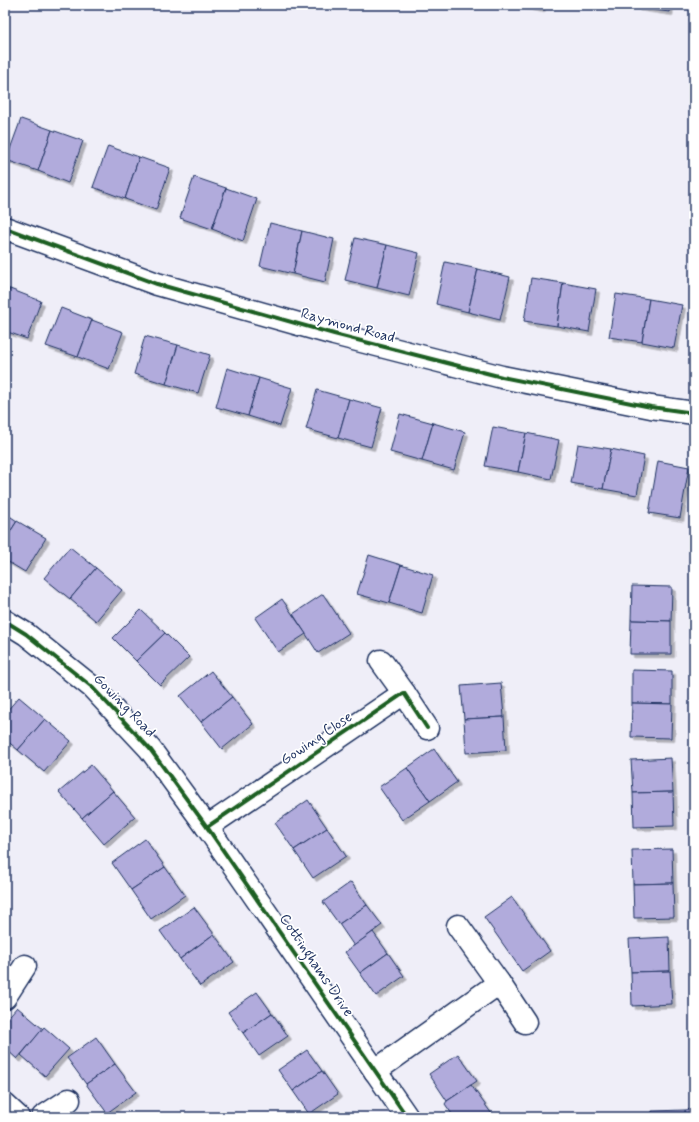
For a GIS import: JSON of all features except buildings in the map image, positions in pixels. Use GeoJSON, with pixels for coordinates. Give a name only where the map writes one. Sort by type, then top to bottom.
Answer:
{"type":"FeatureCollection","features":[{"type":"Feature","properties":{"kind":"street","name":"Raymond Road"},"geometry":{"type":"LineString","coordinates":[[5,228],[157,284],[334,334],[502,377],[651,407],[694,413]]}},
{"type":"Feature","properties":{"kind":"street","name":"Gowing Road"},"geometry":{"type":"LineString","coordinates":[[5,621],[26,634],[92,687],[150,749],[207,827]]}},
{"type":"Feature","properties":{"kind":"street"},"geometry":{"type":"LineString","coordinates":[[381,661],[427,728]]}},
{"type":"Feature","properties":{"kind":"street","name":"Gowing Close"},"geometry":{"type":"LineString","coordinates":[[207,827],[404,693]]}},
{"type":"Feature","properties":{"kind":"street","name":"Cottinghams Drive"},"geometry":{"type":"LineString","coordinates":[[207,827],[407,1117]]}},
{"type":"Feature","properties":{"kind":"street"},"geometry":{"type":"LineString","coordinates":[[458,926],[525,1022]]}},
{"type":"Feature","properties":{"kind":"street"},"geometry":{"type":"LineString","coordinates":[[5,997],[25,966]]}},
{"type":"Feature","properties":{"kind":"street"},"geometry":{"type":"LineString","coordinates":[[375,1071],[499,983]]}},
{"type":"Feature","properties":{"kind":"street"},"geometry":{"type":"LineString","coordinates":[[44,1117],[69,1100]]}},
{"type":"Feature","properties":{"kind":"street"},"geometry":{"type":"LineString","coordinates":[[5,1105],[18,1117]]}},
{"type":"Feature","properties":{"kind":"cycle path"},"geometry":{"type":"LineString","coordinates":[[5,228],[157,284],[334,334],[502,377],[651,407],[694,413]]}},
{"type":"Feature","properties":{"kind":"cycle path"},"geometry":{"type":"LineString","coordinates":[[5,621],[26,634],[92,687],[150,749],[207,827],[407,1117]]}},
{"type":"Feature","properties":{"kind":"cycle path"},"geometry":{"type":"LineString","coordinates":[[207,827],[404,693],[427,728]]}}]}
